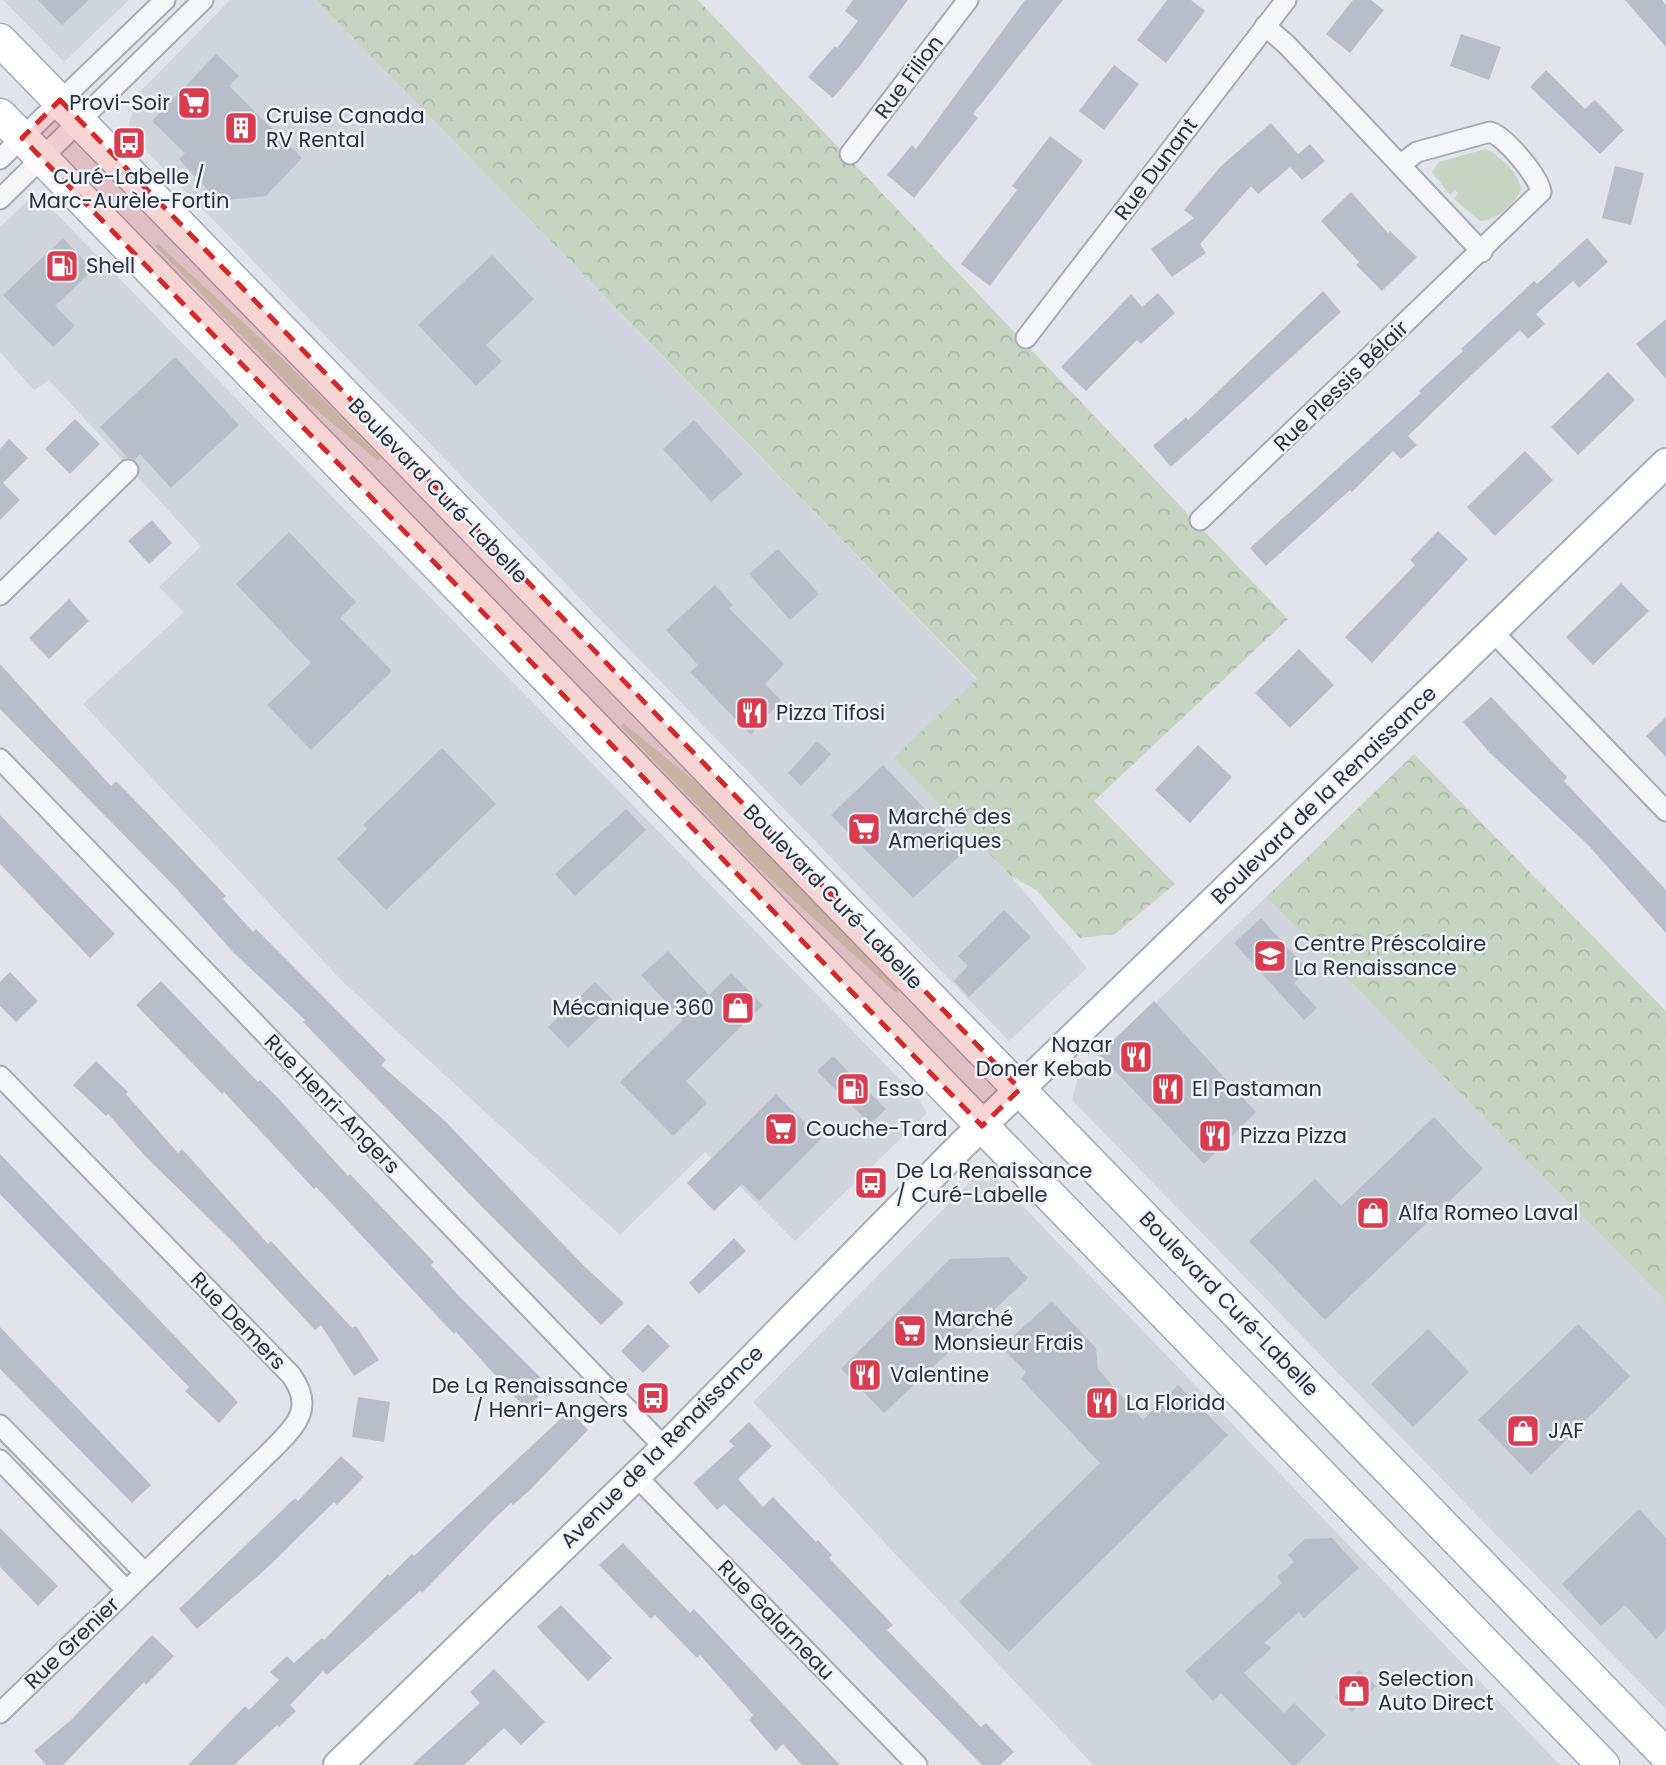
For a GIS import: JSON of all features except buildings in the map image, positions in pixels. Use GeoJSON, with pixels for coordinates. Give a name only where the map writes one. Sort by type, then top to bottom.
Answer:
{"type":"FeatureCollection","features":[{"type":"Feature","properties":{"kind":"main road","name":"Boulevard Curé-Labelle"},"geometry":{"type":"LineString","coordinates":[[0,40],[1666,1755]]}},
{"type":"Feature","properties":{"kind":"main road"},"geometry":{"type":"LineString","coordinates":[[0,115],[21,152],[982,1126],[1603,1765]]}},
{"type":"Feature","properties":{"kind":"street"},"geometry":{"type":"LineString","coordinates":[[21,152],[70,110],[165,0]]}},
{"type":"Feature","properties":{"kind":"street"},"geometry":{"type":"LineString","coordinates":[[0,199],[21,152],[203,0]]}},
{"type":"Feature","properties":{"kind":"street","name":"Rue Filion"},"geometry":{"type":"LineString","coordinates":[[850,154],[968,0]]}},
{"type":"Feature","properties":{"kind":"street","name":"Rue Dunant"},"geometry":{"type":"LineString","coordinates":[[1026,338],[1286,0]]}},
{"type":"Feature","properties":{"kind":"street"},"geometry":{"type":"LineString","coordinates":[[1265,26],[1287,45],[1482,252]]}},
{"type":"Feature","properties":{"kind":"street","name":"Rue Plessis Bélair"},"geometry":{"type":"LineString","coordinates":[[1200,520],[1482,252],[1541,192],[1533,175],[1495,133],[1478,133],[1417,152],[1401,164]]}},
{"type":"Feature","properties":{"kind":"street","name":"Boulevard de la Renaissance"},"geometry":{"type":"LineString","coordinates":[[982,1126],[1666,463]]}},
{"type":"Feature","properties":{"kind":"street"},"geometry":{"type":"LineString","coordinates":[[0,595],[128,470]]}},
{"type":"Feature","properties":{"kind":"street"},"geometry":{"type":"LineString","coordinates":[[1493,632],[1666,811]]}},
{"type":"Feature","properties":{"kind":"street","name":"Rue Henri-Angers"},"geometry":{"type":"LineString","coordinates":[[0,759],[665,1448]]}},
{"type":"Feature","properties":{"kind":"street","name":"Rue Demers"},"geometry":{"type":"LineString","coordinates":[[0,1076],[291,1375],[300,1389],[302,1410],[291,1430],[144,1572]]}},
{"type":"Feature","properties":{"kind":"street","name":"Avenue de la Renaissance"},"geometry":{"type":"LineString","coordinates":[[338,1765],[665,1448],[982,1126]]}},
{"type":"Feature","properties":{"kind":"street"},"geometry":{"type":"LineString","coordinates":[[0,1425],[144,1572]]}},
{"type":"Feature","properties":{"kind":"street"},"geometry":{"type":"LineString","coordinates":[[0,1460],[126,1590]]}},
{"type":"Feature","properties":{"kind":"street","name":"Rue Galarneau"},"geometry":{"type":"LineString","coordinates":[[636,1476],[917,1765]]}},
{"type":"Feature","properties":{"kind":"street","name":"Rue Grenier"},"geometry":{"type":"LineString","coordinates":[[0,1713],[144,1572]]}},
{"type":"Feature","properties":{"kind":"highlighted area"},"geometry":{"type":"Polygon","coordinates":[[[60,100],[1020,1089],[982,1126],[22,138],[60,100]]]}},
{"type":"Feature","properties":{"kind":"shaded area"},"geometry":{"type":"Polygon","coordinates":[[[3,0],[129,0],[64,62],[3,0]]]}},
{"type":"Feature","properties":{"kind":"shaded area"},"geometry":{"type":"Polygon","coordinates":[[[230,0],[316,0],[977,680],[893,758],[1011,876],[1087,968],[1009,1041],[127,131],[137,95],[230,0]]]}},
{"type":"Feature","properties":{"kind":"shaded area"},"geometry":{"type":"Polygon","coordinates":[[[32,197],[41,198],[919,1099],[927,1113],[795,1241],[705,1152],[620,1235],[342,981],[83,704],[184,612],[159,587],[201,546],[49,380],[34,390],[0,352],[0,227],[32,197]]]}},
{"type":"Feature","properties":{"kind":"shaded area"},"geometry":{"type":"Polygon","coordinates":[[[1266,897],[1666,1301],[1666,1709],[1072,1100],[1078,1077],[1266,897]]]}},
{"type":"Feature","properties":{"kind":"shaded area"},"geometry":{"type":"Polygon","coordinates":[[[976,1176],[994,1176],[1560,1765],[1093,1765],[753,1402],[976,1176]]]}},
{"type":"Feature","properties":{"kind":"green space"},"geometry":{"type":"Polygon","coordinates":[[[316,0],[698,0],[1288,619],[1094,801],[1175,884],[1115,934],[1080,938],[1036,890],[1011,876],[893,758],[977,679],[316,0]]]}},
{"type":"Feature","properties":{"kind":"green space"},"geometry":{"type":"Polygon","coordinates":[[[1485,149],[1508,165],[1517,177],[1521,189],[1504,211],[1480,221],[1454,199],[1458,193],[1455,190],[1450,195],[1432,172],[1439,162],[1485,149]]]}},
{"type":"Feature","properties":{"kind":"green space"},"geometry":{"type":"Polygon","coordinates":[[[158,244],[286,362],[381,458],[378,461],[303,399],[155,246],[158,244]]]}},
{"type":"Feature","properties":{"kind":"green space"},"geometry":{"type":"Polygon","coordinates":[[[623,723],[701,786],[899,990],[896,993],[758,868],[620,726],[623,723]]]}},
{"type":"Feature","properties":{"kind":"green space"},"geometry":{"type":"Polygon","coordinates":[[[1414,754],[1666,1011],[1666,1301],[1266,897],[1414,754]]]}},
{"type":"Feature","properties":{"kind":"place","name":"Provi-Soir"},"geometry":{"type":"Point","coordinates":[194,103]}},
{"type":"Feature","properties":{"kind":"place","name":"Cruise Canada RV Rental"},"geometry":{"type":"Point","coordinates":[241,128]}},
{"type":"Feature","properties":{"kind":"place","name":"Curé-Labelle / Marc-Aurèle-Fortin"},"geometry":{"type":"Point","coordinates":[129,143]}},
{"type":"Feature","properties":{"kind":"place","name":"Shell"},"geometry":{"type":"Point","coordinates":[62,266]}},
{"type":"Feature","properties":{"kind":"place","name":"Pizza Tifosi"},"geometry":{"type":"Point","coordinates":[752,713]}},
{"type":"Feature","properties":{"kind":"place","name":"Marché des Ameriques"},"geometry":{"type":"Point","coordinates":[864,829]}},
{"type":"Feature","properties":{"kind":"place","name":"Centre Préscolaire La Renaissance"},"geometry":{"type":"Point","coordinates":[1270,956]}},
{"type":"Feature","properties":{"kind":"place","name":"Mécanique 360"},"geometry":{"type":"Point","coordinates":[738,1008]}},
{"type":"Feature","properties":{"kind":"place","name":"Nazar Doner Kebab"},"geometry":{"type":"Point","coordinates":[1136,1057]}},
{"type":"Feature","properties":{"kind":"place","name":"Esso"},"geometry":{"type":"Point","coordinates":[853,1089]}},
{"type":"Feature","properties":{"kind":"place","name":"El Pastaman"},"geometry":{"type":"Point","coordinates":[1168,1089]}},
{"type":"Feature","properties":{"kind":"place","name":"Couche-Tard"},"geometry":{"type":"Point","coordinates":[781,1129]}},
{"type":"Feature","properties":{"kind":"place","name":"Pizza Pizza"},"geometry":{"type":"Point","coordinates":[1215,1136]}},
{"type":"Feature","properties":{"kind":"place","name":"De La Renaissance / Curé-Labelle"},"geometry":{"type":"Point","coordinates":[871,1183]}},
{"type":"Feature","properties":{"kind":"place","name":"Alfa Romeo Laval"},"geometry":{"type":"Point","coordinates":[1373,1213]}},
{"type":"Feature","properties":{"kind":"place","name":"Marché Monsieur Frais"},"geometry":{"type":"Point","coordinates":[910,1331]}},
{"type":"Feature","properties":{"kind":"place","name":"Valentine"},"geometry":{"type":"Point","coordinates":[865,1375]}},
{"type":"Feature","properties":{"kind":"place","name":"De La Renaissance / Henri-Angers"},"geometry":{"type":"Point","coordinates":[653,1398]}},
{"type":"Feature","properties":{"kind":"place","name":"La Florida"},"geometry":{"type":"Point","coordinates":[1102,1403]}},
{"type":"Feature","properties":{"kind":"place","name":"JAF"},"geometry":{"type":"Point","coordinates":[1523,1431]}},
{"type":"Feature","properties":{"kind":"place","name":"Selection Auto Direct"},"geometry":{"type":"Point","coordinates":[1354,1691]}}]}
